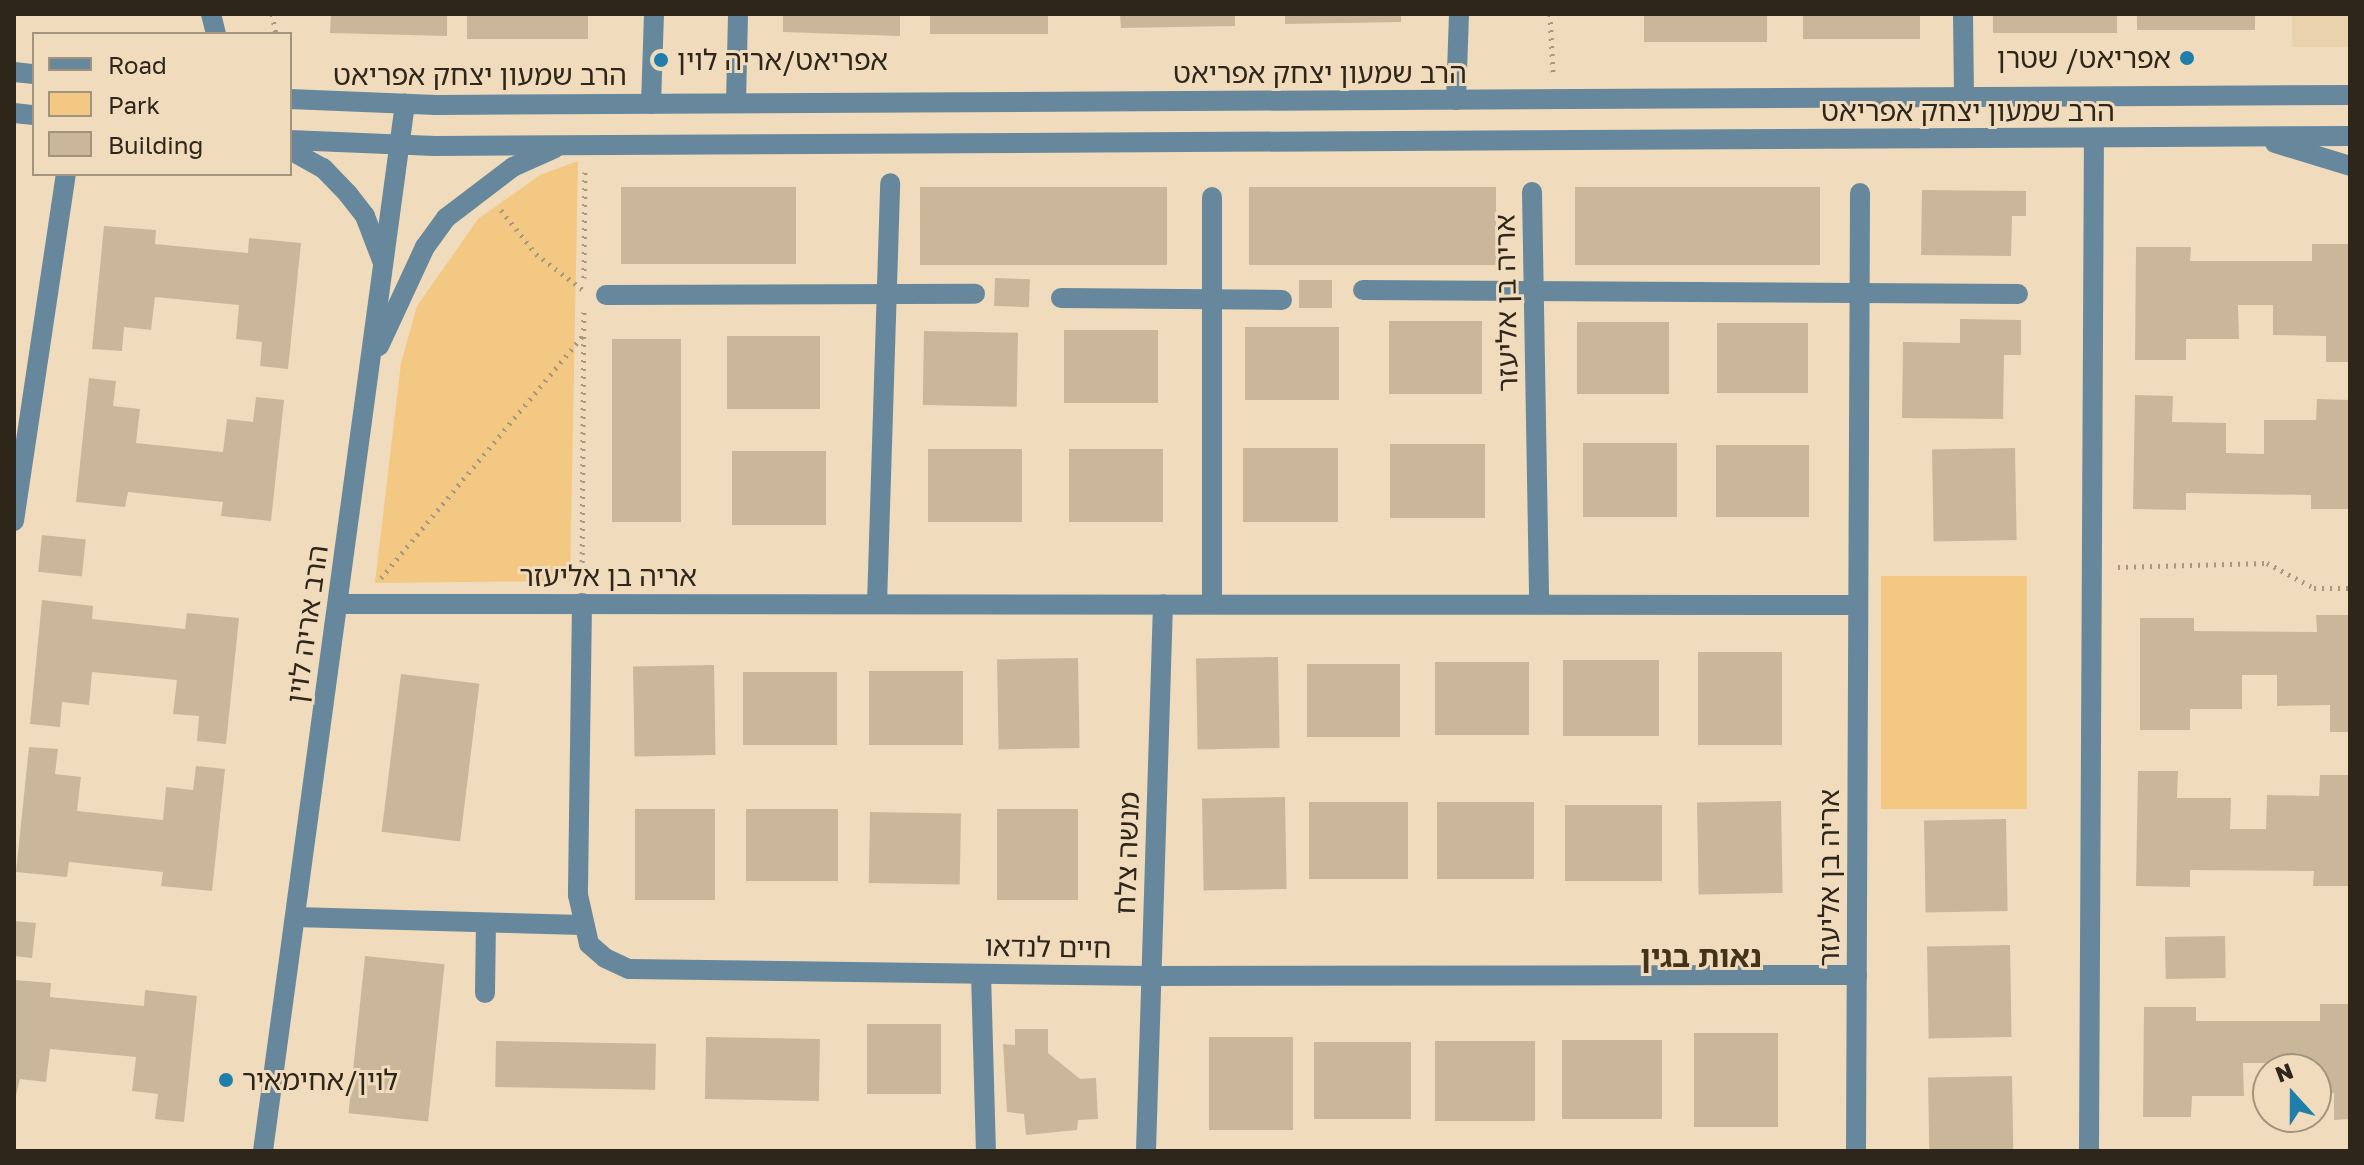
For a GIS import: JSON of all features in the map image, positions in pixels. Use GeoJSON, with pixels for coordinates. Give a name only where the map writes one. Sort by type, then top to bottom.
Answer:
{"type":"FeatureCollection","features":[{"type":"Feature","properties":{"kind":"street"},"geometry":{"type":"LineString","coordinates":[[651,104],[654,14]]}},
{"type":"Feature","properties":{"kind":"street"},"geometry":{"type":"LineString","coordinates":[[736,103],[738,14]]}},
{"type":"Feature","properties":{"kind":"street"},"geometry":{"type":"LineString","coordinates":[[1456,100],[1459,14]]}},
{"type":"Feature","properties":{"kind":"street"},"geometry":{"type":"LineString","coordinates":[[1963,14],[1964,98]]}},
{"type":"Feature","properties":{"kind":"street","name":"הרב שמעון יצחק אפריאט"},"geometry":{"type":"LineString","coordinates":[[292,99],[405,104],[651,104],[2350,95]]}},
{"type":"Feature","properties":{"kind":"street","name":"הרב אריה לוין"},"geometry":{"type":"LineString","coordinates":[[263,1151],[405,104]]}},
{"type":"Feature","properties":{"kind":"street","name":"הרב שמעון יצחק אפריאט"},"geometry":{"type":"LineString","coordinates":[[292,140],[400,145],[579,145],[2350,136]]}},
{"type":"Feature","properties":{"kind":"street"},"geometry":{"type":"LineString","coordinates":[[2256,137],[2350,166]]}},
{"type":"Feature","properties":{"kind":"street"},"geometry":{"type":"LineString","coordinates":[[2089,1151],[2094,138]]}},
{"type":"Feature","properties":{"kind":"street"},"geometry":{"type":"LineString","coordinates":[[370,364],[425,247],[446,218],[483,187],[538,155],[579,145]]}},
{"type":"Feature","properties":{"kind":"street"},"geometry":{"type":"LineString","coordinates":[[292,151],[323,168],[348,194],[365,216],[384,265]]}},
{"type":"Feature","properties":{"kind":"street"},"geometry":{"type":"LineString","coordinates":[[14,521],[66,176]]}},
{"type":"Feature","properties":{"kind":"street"},"geometry":{"type":"LineString","coordinates":[[877,604],[890,183]]}},
{"type":"Feature","properties":{"kind":"street","name":"אריה בן אליעזר"},"geometry":{"type":"LineString","coordinates":[[1532,192],[1539,604]]}},
{"type":"Feature","properties":{"kind":"street","name":"אריה בן אליעזר"},"geometry":{"type":"LineString","coordinates":[[1856,1151],[1860,193]]}},
{"type":"Feature","properties":{"kind":"street"},"geometry":{"type":"LineString","coordinates":[[1212,197],[1212,604]]}},
{"type":"Feature","properties":{"kind":"street"},"geometry":{"type":"LineString","coordinates":[[1363,290],[2018,294]]}},
{"type":"Feature","properties":{"kind":"street"},"geometry":{"type":"LineString","coordinates":[[606,295],[975,294]]}},
{"type":"Feature","properties":{"kind":"street"},"geometry":{"type":"LineString","coordinates":[[1061,298],[1282,300]]}},
{"type":"Feature","properties":{"kind":"street","name":"חיים לנדאו"},"geometry":{"type":"LineString","coordinates":[[582,603],[578,895],[582,925],[589,944],[605,958],[629,969],[1151,976],[1857,975]]}},
{"type":"Feature","properties":{"kind":"street","name":"אריה בן אליעזר"},"geometry":{"type":"LineString","coordinates":[[338,604],[1858,605]]}},
{"type":"Feature","properties":{"kind":"street","name":"מנשה צלח"},"geometry":{"type":"LineString","coordinates":[[1146,1151],[1163,604]]}},
{"type":"Feature","properties":{"kind":"street"},"geometry":{"type":"LineString","coordinates":[[295,917],[582,925]]}},
{"type":"Feature","properties":{"kind":"street"},"geometry":{"type":"LineString","coordinates":[[485,993],[486,923]]}},
{"type":"Feature","properties":{"kind":"street"},"geometry":{"type":"LineString","coordinates":[[981,974],[986,1150]]}},
{"type":"Feature","properties":{"kind":"path"},"geometry":{"type":"LineString","coordinates":[[1550,14],[1554,100]]}},
{"type":"Feature","properties":{"kind":"path"},"geometry":{"type":"LineString","coordinates":[[579,145],[584,291],[582,603]]}},
{"type":"Feature","properties":{"kind":"path"},"geometry":{"type":"LineString","coordinates":[[483,187],[536,254],[584,291],[606,295]]}},
{"type":"Feature","properties":{"kind":"path"},"geometry":{"type":"LineString","coordinates":[[360,603],[584,334]]}},
{"type":"Feature","properties":{"kind":"path"},"geometry":{"type":"LineString","coordinates":[[2093,567],[2267,563],[2314,588],[2350,588]]}},
{"type":"Feature","properties":{"kind":"shaded area"},"geometry":{"type":"Polygon","coordinates":[[[2292,14],[2350,14],[2350,47],[2292,47],[2292,14]]]}},
{"type":"Feature","properties":{"kind":"green space"},"geometry":{"type":"Polygon","coordinates":[[[578,161],[570,581],[375,583],[401,363],[417,306],[478,219],[540,175],[578,161]]]}},
{"type":"Feature","properties":{"kind":"green space"},"geometry":{"type":"Polygon","coordinates":[[[1881,576],[2027,576],[2027,809],[1881,809],[1881,576]]]}},
{"type":"Feature","properties":{"kind":"building"},"geometry":{"type":"Polygon","coordinates":[[[331,14],[447,14],[447,36],[330,33],[331,14]]]}},
{"type":"Feature","properties":{"kind":"building"},"geometry":{"type":"Polygon","coordinates":[[[467,14],[588,14],[588,39],[467,39],[467,14]]]}},
{"type":"Feature","properties":{"kind":"building"},"geometry":{"type":"Polygon","coordinates":[[[783,14],[900,14],[900,36],[783,32],[783,14]]]}},
{"type":"Feature","properties":{"kind":"building"},"geometry":{"type":"Polygon","coordinates":[[[930,14],[1048,14],[1048,34],[930,34],[930,14]]]}},
{"type":"Feature","properties":{"kind":"building"},"geometry":{"type":"Polygon","coordinates":[[[1120,14],[1235,14],[1235,26],[1121,28],[1120,14]]]}},
{"type":"Feature","properties":{"kind":"building"},"geometry":{"type":"Polygon","coordinates":[[[1285,14],[1401,14],[1401,22],[1285,24],[1285,14]]]}},
{"type":"Feature","properties":{"kind":"building"},"geometry":{"type":"Polygon","coordinates":[[[1644,14],[1767,14],[1767,42],[1644,42],[1644,14]]]}},
{"type":"Feature","properties":{"kind":"building"},"geometry":{"type":"Polygon","coordinates":[[[1803,14],[1920,14],[1920,39],[1803,39],[1803,14]]]}},
{"type":"Feature","properties":{"kind":"building"},"geometry":{"type":"Polygon","coordinates":[[[1993,14],[2117,14],[2117,33],[1993,33],[1993,14]]]}},
{"type":"Feature","properties":{"kind":"building"},"geometry":{"type":"Polygon","coordinates":[[[2137,14],[2255,14],[2255,30],[2137,30],[2137,14]]]}},
{"type":"Feature","properties":{"kind":"building"},"geometry":{"type":"Polygon","coordinates":[[[621,187],[796,187],[796,264],[621,264],[621,187]]]}},
{"type":"Feature","properties":{"kind":"building"},"geometry":{"type":"Polygon","coordinates":[[[920,187],[1167,187],[1167,265],[920,265],[920,187]]]}},
{"type":"Feature","properties":{"kind":"building"},"geometry":{"type":"Polygon","coordinates":[[[1249,187],[1496,187],[1496,265],[1249,265],[1249,187]]]}},
{"type":"Feature","properties":{"kind":"building"},"geometry":{"type":"Polygon","coordinates":[[[1575,187],[1820,187],[1820,265],[1575,265],[1575,187]]]}},
{"type":"Feature","properties":{"kind":"building"},"geometry":{"type":"Polygon","coordinates":[[[1922,190],[2026,191],[2026,216],[2012,216],[2011,256],[1921,255],[1922,190]]]}},
{"type":"Feature","properties":{"kind":"building"},"geometry":{"type":"Polygon","coordinates":[[[104,226],[156,230],[155,244],[248,253],[249,238],[301,243],[288,369],[260,366],[262,342],[236,339],[239,305],[155,297],[151,330],[124,327],[122,351],[92,349],[104,226]]]}},
{"type":"Feature","properties":{"kind":"building"},"geometry":{"type":"Polygon","coordinates":[[[2312,244],[2350,244],[2350,362],[2326,362],[2326,336],[2273,335],[2273,305],[2238,305],[2239,339],[2186,339],[2186,360],[2135,360],[2136,247],[2191,247],[2190,261],[2312,261],[2312,244]]]}},
{"type":"Feature","properties":{"kind":"building"},"geometry":{"type":"Polygon","coordinates":[[[995,278],[1030,279],[1029,307],[994,306],[995,278]]]}},
{"type":"Feature","properties":{"kind":"building"},"geometry":{"type":"Polygon","coordinates":[[[1299,280],[1332,280],[1332,308],[1299,308],[1299,280]]]}},
{"type":"Feature","properties":{"kind":"building"},"geometry":{"type":"Polygon","coordinates":[[[1960,319],[2021,320],[2021,355],[2004,355],[2003,419],[1902,418],[1903,342],[1960,343],[1960,319]]]}},
{"type":"Feature","properties":{"kind":"building"},"geometry":{"type":"Polygon","coordinates":[[[1389,321],[1482,321],[1482,394],[1389,394],[1389,321]]]}},
{"type":"Feature","properties":{"kind":"building"},"geometry":{"type":"Polygon","coordinates":[[[1577,322],[1669,322],[1669,394],[1577,394],[1577,322]]]}},
{"type":"Feature","properties":{"kind":"building"},"geometry":{"type":"Polygon","coordinates":[[[1717,323],[1808,323],[1808,393],[1717,393],[1717,323]]]}},
{"type":"Feature","properties":{"kind":"building"},"geometry":{"type":"Polygon","coordinates":[[[1245,327],[1339,327],[1339,400],[1245,400],[1245,327]]]}},
{"type":"Feature","properties":{"kind":"building"},"geometry":{"type":"Polygon","coordinates":[[[1064,330],[1158,330],[1158,403],[1064,403],[1064,330]]]}},
{"type":"Feature","properties":{"kind":"building"},"geometry":{"type":"Polygon","coordinates":[[[924,331],[1018,333],[1017,407],[923,405],[924,331]]]}},
{"type":"Feature","properties":{"kind":"building"},"geometry":{"type":"Polygon","coordinates":[[[727,336],[820,336],[820,409],[727,409],[727,336]]]}},
{"type":"Feature","properties":{"kind":"building"},"geometry":{"type":"Polygon","coordinates":[[[612,339],[681,339],[681,522],[612,522],[612,339]]]}},
{"type":"Feature","properties":{"kind":"building"},"geometry":{"type":"Polygon","coordinates":[[[89,378],[116,381],[113,406],[140,409],[136,443],[223,452],[227,419],[253,422],[256,397],[284,400],[271,521],[221,516],[223,502],[128,492],[125,507],[76,502],[89,378]]]}},
{"type":"Feature","properties":{"kind":"building"},"geometry":{"type":"Polygon","coordinates":[[[2135,395],[2173,396],[2172,422],[2226,423],[2226,453],[2264,454],[2264,420],[2316,420],[2317,399],[2350,400],[2350,509],[2311,509],[2311,495],[2186,493],[2186,510],[2133,509],[2135,395]]]}},
{"type":"Feature","properties":{"kind":"building"},"geometry":{"type":"Polygon","coordinates":[[[1583,443],[1677,443],[1677,517],[1583,517],[1583,443]]]}},
{"type":"Feature","properties":{"kind":"building"},"geometry":{"type":"Polygon","coordinates":[[[1390,444],[1485,444],[1485,518],[1390,518],[1390,444]]]}},
{"type":"Feature","properties":{"kind":"building"},"geometry":{"type":"Polygon","coordinates":[[[1716,445],[1809,445],[1809,517],[1716,517],[1716,445]]]}},
{"type":"Feature","properties":{"kind":"building"},"geometry":{"type":"Polygon","coordinates":[[[1243,448],[1338,448],[1338,522],[1243,522],[1243,448]]]}},
{"type":"Feature","properties":{"kind":"building"},"geometry":{"type":"Polygon","coordinates":[[[2015,448],[2017,540],[1934,541],[1932,449],[2015,448]]]}},
{"type":"Feature","properties":{"kind":"building"},"geometry":{"type":"Polygon","coordinates":[[[928,449],[1022,449],[1022,522],[928,522],[928,449]]]}},
{"type":"Feature","properties":{"kind":"building"},"geometry":{"type":"Polygon","coordinates":[[[1069,449],[1163,449],[1163,522],[1069,522],[1069,449]]]}},
{"type":"Feature","properties":{"kind":"building"},"geometry":{"type":"Polygon","coordinates":[[[732,451],[826,451],[826,525],[732,525],[732,451]]]}},
{"type":"Feature","properties":{"kind":"building"},"geometry":{"type":"Polygon","coordinates":[[[42,535],[86,540],[82,576],[38,572],[42,535]]]}},
{"type":"Feature","properties":{"kind":"building"},"geometry":{"type":"Polygon","coordinates":[[[42,600],[93,606],[92,619],[185,629],[187,613],[239,618],[226,744],[197,741],[199,716],[173,714],[177,680],[92,672],[89,705],[62,702],[60,727],[30,724],[42,600]]]}},
{"type":"Feature","properties":{"kind":"building"},"geometry":{"type":"Polygon","coordinates":[[[2316,615],[2350,615],[2350,732],[2330,732],[2330,705],[2277,706],[2277,675],[2242,675],[2242,709],[2190,709],[2190,730],[2140,730],[2140,618],[2194,618],[2194,631],[2317,632],[2316,615]]]}},
{"type":"Feature","properties":{"kind":"building"},"geometry":{"type":"Polygon","coordinates":[[[1698,652],[1782,652],[1782,745],[1698,745],[1698,652]]]}},
{"type":"Feature","properties":{"kind":"building"},"geometry":{"type":"Polygon","coordinates":[[[1278,657],[1280,748],[1198,749],[1196,658],[1278,657]]]}},
{"type":"Feature","properties":{"kind":"building"},"geometry":{"type":"Polygon","coordinates":[[[1078,658],[1080,748],[999,749],[997,659],[1078,658]]]}},
{"type":"Feature","properties":{"kind":"building"},"geometry":{"type":"Polygon","coordinates":[[[1563,660],[1659,660],[1659,736],[1563,736],[1563,660]]]}},
{"type":"Feature","properties":{"kind":"building"},"geometry":{"type":"Polygon","coordinates":[[[1435,662],[1529,662],[1529,735],[1435,735],[1435,662]]]}},
{"type":"Feature","properties":{"kind":"building"},"geometry":{"type":"Polygon","coordinates":[[[1307,664],[1400,664],[1400,737],[1307,737],[1307,664]]]}},
{"type":"Feature","properties":{"kind":"building"},"geometry":{"type":"Polygon","coordinates":[[[714,665],[716,755],[635,756],[633,666],[714,665]]]}},
{"type":"Feature","properties":{"kind":"building"},"geometry":{"type":"Polygon","coordinates":[[[869,671],[963,671],[963,745],[869,745],[869,671]]]}},
{"type":"Feature","properties":{"kind":"building"},"geometry":{"type":"Polygon","coordinates":[[[743,672],[837,672],[837,745],[743,745],[743,672]]]}},
{"type":"Feature","properties":{"kind":"building"},"geometry":{"type":"Polygon","coordinates":[[[401,674],[479,684],[460,841],[382,832],[401,674]]]}},
{"type":"Feature","properties":{"kind":"building"},"geometry":{"type":"Polygon","coordinates":[[[29,747],[58,749],[55,774],[81,777],[77,811],[163,820],[166,787],[193,790],[196,766],[225,769],[212,891],[161,886],[163,872],[69,862],[67,877],[16,872],[29,747]]]}},
{"type":"Feature","properties":{"kind":"building"},"geometry":{"type":"Polygon","coordinates":[[[2138,771],[2178,771],[2177,798],[2231,798],[2230,829],[2266,829],[2267,795],[2319,796],[2320,775],[2350,775],[2350,886],[2313,886],[2314,871],[2190,870],[2190,887],[2136,886],[2138,771]]]}},
{"type":"Feature","properties":{"kind":"building"},"geometry":{"type":"Polygon","coordinates":[[[1285,797],[1287,889],[1204,890],[1202,798],[1285,797]]]}},
{"type":"Feature","properties":{"kind":"building"},"geometry":{"type":"Polygon","coordinates":[[[1781,801],[1783,893],[1699,894],[1697,802],[1781,801]]]}},
{"type":"Feature","properties":{"kind":"building"},"geometry":{"type":"Polygon","coordinates":[[[1309,802],[1408,802],[1408,879],[1309,879],[1309,802]]]}},
{"type":"Feature","properties":{"kind":"building"},"geometry":{"type":"Polygon","coordinates":[[[1437,802],[1534,802],[1534,879],[1437,879],[1437,802]]]}},
{"type":"Feature","properties":{"kind":"building"},"geometry":{"type":"Polygon","coordinates":[[[1565,805],[1662,805],[1662,881],[1565,881],[1565,805]]]}},
{"type":"Feature","properties":{"kind":"building"},"geometry":{"type":"Polygon","coordinates":[[[635,809],[715,809],[715,900],[635,900],[635,809]]]}},
{"type":"Feature","properties":{"kind":"building"},"geometry":{"type":"Polygon","coordinates":[[[746,809],[838,809],[838,881],[746,881],[746,809]]]}},
{"type":"Feature","properties":{"kind":"building"},"geometry":{"type":"Polygon","coordinates":[[[997,809],[1078,809],[1078,900],[997,900],[997,809]]]}},
{"type":"Feature","properties":{"kind":"building"},"geometry":{"type":"Polygon","coordinates":[[[870,812],[961,814],[960,885],[869,883],[870,812]]]}},
{"type":"Feature","properties":{"kind":"building"},"geometry":{"type":"Polygon","coordinates":[[[2006,819],[2008,911],[1926,912],[1924,820],[2006,819]]]}},
{"type":"Feature","properties":{"kind":"building"},"geometry":{"type":"Polygon","coordinates":[[[14,921],[36,923],[32,958],[14,956],[14,921]]]}},
{"type":"Feature","properties":{"kind":"building"},"geometry":{"type":"Polygon","coordinates":[[[2225,936],[2226,978],[2166,979],[2165,937],[2225,936]]]}},
{"type":"Feature","properties":{"kind":"building"},"geometry":{"type":"Polygon","coordinates":[[[2010,945],[2012,1037],[1929,1038],[1927,946],[2010,945]]]}},
{"type":"Feature","properties":{"kind":"building"},"geometry":{"type":"Polygon","coordinates":[[[365,956],[445,964],[428,1121],[348,1113],[365,956]]]}},
{"type":"Feature","properties":{"kind":"building"},"geometry":{"type":"Polygon","coordinates":[[[14,980],[51,983],[50,997],[144,1006],[145,990],[197,996],[184,1122],[155,1119],[158,1094],[132,1091],[136,1057],[50,1049],[46,1082],[20,1079],[14,1103],[14,980]]]}},
{"type":"Feature","properties":{"kind":"building"},"geometry":{"type":"Polygon","coordinates":[[[2320,1004],[2350,1004],[2350,1119],[2334,1120],[2332,1053],[2252,1053],[2252,1063],[2243,1063],[2244,1096],[2192,1096],[2191,1117],[2143,1117],[2144,1007],[2196,1007],[2196,1021],[2320,1021],[2320,1004]]]}},
{"type":"Feature","properties":{"kind":"building"},"geometry":{"type":"Polygon","coordinates":[[[867,1024],[941,1024],[941,1094],[867,1094],[867,1024]]]}},
{"type":"Feature","properties":{"kind":"building"},"geometry":{"type":"Polygon","coordinates":[[[1015,1029],[1048,1029],[1048,1053],[1080,1079],[1096,1078],[1098,1119],[1078,1120],[1077,1130],[1026,1135],[1024,1114],[1007,1112],[1003,1044],[1015,1045],[1015,1029]]]}},
{"type":"Feature","properties":{"kind":"building"},"geometry":{"type":"Polygon","coordinates":[[[1694,1033],[1778,1033],[1778,1127],[1694,1127],[1694,1033]]]}},
{"type":"Feature","properties":{"kind":"building"},"geometry":{"type":"Polygon","coordinates":[[[706,1037],[820,1039],[819,1101],[705,1099],[706,1037]]]}},
{"type":"Feature","properties":{"kind":"building"},"geometry":{"type":"Polygon","coordinates":[[[1209,1037],[1293,1037],[1293,1130],[1209,1130],[1209,1037]]]}},
{"type":"Feature","properties":{"kind":"building"},"geometry":{"type":"Polygon","coordinates":[[[1562,1040],[1662,1040],[1662,1119],[1562,1119],[1562,1040]]]}},
{"type":"Feature","properties":{"kind":"building"},"geometry":{"type":"Polygon","coordinates":[[[496,1041],[656,1044],[655,1090],[495,1087],[496,1041]]]}},
{"type":"Feature","properties":{"kind":"building"},"geometry":{"type":"Polygon","coordinates":[[[1435,1041],[1535,1041],[1535,1121],[1435,1121],[1435,1041]]]}},
{"type":"Feature","properties":{"kind":"building"},"geometry":{"type":"Polygon","coordinates":[[[1314,1042],[1411,1042],[1411,1119],[1314,1119],[1314,1042]]]}},
{"type":"Feature","properties":{"kind":"building"},"geometry":{"type":"Polygon","coordinates":[[[2012,1076],[2013,1151],[1929,1151],[1928,1077],[2012,1076]]]}},
{"type":"Feature","properties":{"kind":"place","name":"אפריאט/ שטרן"},"geometry":{"type":"Point","coordinates":[2187,58]}},
{"type":"Feature","properties":{"kind":"place","name":"אפריאט/אריה לוין"},"geometry":{"type":"Point","coordinates":[661,60]}},
{"type":"Feature","properties":{"kind":"place","name":"לוין/אחימאיר"},"geometry":{"type":"Point","coordinates":[226,1080]}},
{"type":"Feature","properties":{"kind":"district","name":"נאות בגין"},"geometry":{"type":"Point","coordinates":[1701,956]}}]}
